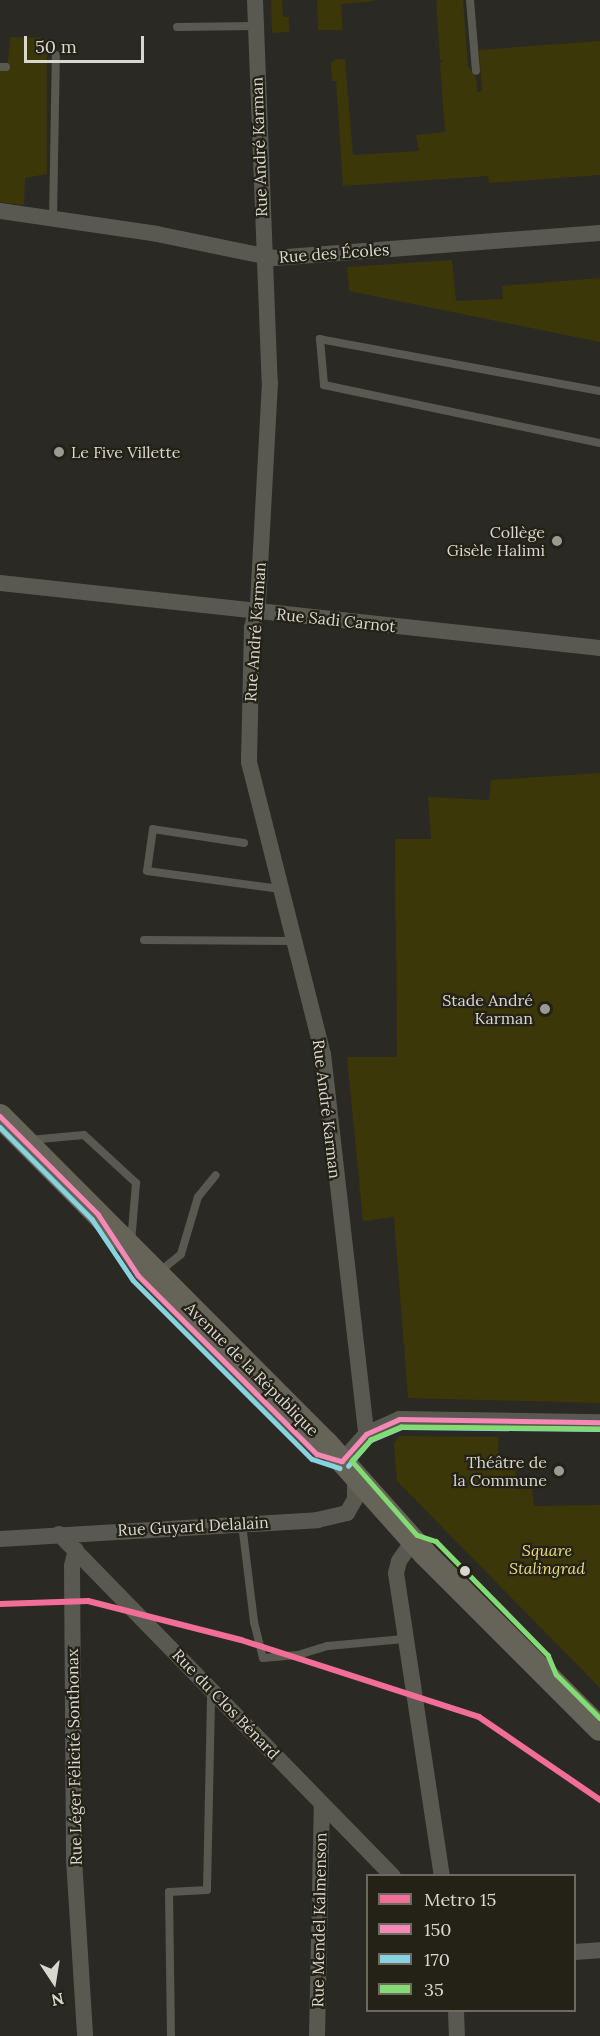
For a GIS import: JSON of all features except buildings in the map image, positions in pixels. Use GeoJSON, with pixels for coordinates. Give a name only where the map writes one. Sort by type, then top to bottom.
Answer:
{"type":"FeatureCollection","features":[{"type":"Feature","properties":{"kind":"main road","name":"Avenue de la République"},"geometry":{"type":"LineString","coordinates":[[0,1116],[600,1729]]}},
{"type":"Feature","properties":{"kind":"street","name":"Rue André Karman"},"geometry":{"type":"LineString","coordinates":[[255,0],[270,381],[256,612],[252,628],[249,762],[323,1054],[366,1434]]}},
{"type":"Feature","properties":{"kind":"street","name":"Rue des Écoles"},"geometry":{"type":"LineString","coordinates":[[0,211],[157,234],[265,257],[600,233]]}},
{"type":"Feature","properties":{"kind":"street","name":"Rue Sadi Carnot"},"geometry":{"type":"LineString","coordinates":[[0,583],[600,648]]}},
{"type":"Feature","properties":{"kind":"street"},"geometry":{"type":"LineString","coordinates":[[348,1469],[366,1434],[399,1419],[600,1422]]}},
{"type":"Feature","properties":{"kind":"street","name":"Rue Guyard Delalain"},"geometry":{"type":"LineString","coordinates":[[0,1539],[59,1533],[317,1520],[347,1514],[355,1499],[348,1469]]}},
{"type":"Feature","properties":{"kind":"street","name":"Rue du Clos Bénard"},"geometry":{"type":"LineString","coordinates":[[59,1533],[392,1874]]}},
{"type":"Feature","properties":{"kind":"street"},"geometry":{"type":"LineString","coordinates":[[414,1541],[399,1561],[396,1573],[404,1639],[442,1874]]}},
{"type":"Feature","properties":{"kind":"street","name":"Rue Léger Félicité Sonthonax"},"geometry":{"type":"LineString","coordinates":[[76,1550],[72,1566],[74,1859],[85,2036]]}},
{"type":"Feature","properties":{"kind":"street","name":"Rue Mendel Kalmenson"},"geometry":{"type":"LineString","coordinates":[[317,2036],[322,1804]]}},
{"type":"Feature","properties":{"kind":"street"},"geometry":{"type":"LineString","coordinates":[[576,1952],[600,1950]]}},
{"type":"Feature","properties":{"kind":"street"},"geometry":{"type":"LineString","coordinates":[[456,2012],[457,2036]]}},
{"type":"Feature","properties":{"kind":"lane"},"geometry":{"type":"LineString","coordinates":[[470,0],[476,71]]}},
{"type":"Feature","properties":{"kind":"lane"},"geometry":{"type":"LineString","coordinates":[[177,27],[255,26]]}},
{"type":"Feature","properties":{"kind":"lane"},"geometry":{"type":"LineString","coordinates":[[53,219],[56,55]]}},
{"type":"Feature","properties":{"kind":"lane"},"geometry":{"type":"LineString","coordinates":[[600,391],[320,339],[324,385],[600,443]]}},
{"type":"Feature","properties":{"kind":"lane"},"geometry":{"type":"LineString","coordinates":[[244,843],[153,829],[147,871],[281,889]]}},
{"type":"Feature","properties":{"kind":"lane"},"geometry":{"type":"LineString","coordinates":[[144,940],[294,941]]}},
{"type":"Feature","properties":{"kind":"lane"},"geometry":{"type":"LineString","coordinates":[[26,1140],[84,1135],[136,1183],[131,1248]]}},
{"type":"Feature","properties":{"kind":"lane"},"geometry":{"type":"LineString","coordinates":[[157,1274],[181,1254],[198,1197],[216,1175]]}},
{"type":"Feature","properties":{"kind":"lane"},"geometry":{"type":"LineString","coordinates":[[98,1214],[138,1275],[317,1454],[348,1469]]}},
{"type":"Feature","properties":{"kind":"lane"},"geometry":{"type":"LineString","coordinates":[[242,1523],[254,1622],[263,1658],[298,1655],[328,1646],[404,1639]]}},
{"type":"Feature","properties":{"kind":"lane"},"geometry":{"type":"LineString","coordinates":[[549,1677],[563,1705],[600,1742]]}},
{"type":"Feature","properties":{"kind":"lane"},"geometry":{"type":"LineString","coordinates":[[171,2036],[169,1892],[207,1890],[211,1688]]}},
{"type":"Feature","properties":{"kind":"green space"},"geometry":{"type":"Polygon","coordinates":[[[271,0],[282,0],[283,17],[289,17],[289,32],[272,33],[271,0]]]}},
{"type":"Feature","properties":{"kind":"green space"},"geometry":{"type":"Polygon","coordinates":[[[317,0],[375,1],[341,4],[343,30],[318,30],[317,0]]]}},
{"type":"Feature","properties":{"kind":"green space"},"geometry":{"type":"Polygon","coordinates":[[[436,0],[463,0],[468,66],[476,78],[477,92],[482,91],[479,50],[600,41],[600,175],[489,183],[488,176],[343,186],[336,81],[332,81],[331,63],[336,59],[345,59],[353,155],[419,151],[416,135],[445,132],[440,63],[443,62],[440,59],[436,0]]]}},
{"type":"Feature","properties":{"kind":"green space"},"geometry":{"type":"Polygon","coordinates":[[[10,37],[47,38],[47,174],[25,178],[24,205],[0,202],[0,63],[8,63],[10,37]]]}},
{"type":"Feature","properties":{"kind":"green space"},"geometry":{"type":"Polygon","coordinates":[[[452,260],[456,301],[503,299],[502,286],[600,278],[600,342],[349,291],[347,267],[452,260]]]}},
{"type":"Feature","properties":{"kind":"green space"},"geometry":{"type":"Polygon","coordinates":[[[600,773],[600,1403],[408,1398],[394,1217],[363,1221],[347,1057],[397,1057],[395,839],[431,839],[428,797],[489,800],[491,780],[600,773]]]}},
{"type":"Feature","properties":{"kind":"green space","name":"Square Stalingrad"},"geometry":{"type":"Polygon","coordinates":[[[399,1436],[498,1437],[499,1465],[516,1465],[515,1489],[532,1489],[534,1506],[600,1505],[600,1688],[397,1481],[394,1443],[399,1436]]]}},
{"type":"Feature","properties":{"kind":"metro line","name":"15"},"geometry":{"type":"LineString","coordinates":[[0,1604],[88,1601],[241,1640],[479,1717],[600,1800]]}},
{"type":"Feature","properties":{"kind":"transit line","name":"150"},"geometry":{"type":"LineString","coordinates":[[0,1116],[98,1214],[138,1275],[317,1454],[342,1461]]}},
{"type":"Feature","properties":{"kind":"transit line","name":"170"},"geometry":{"type":"LineString","coordinates":[[0,1127],[92,1219],[133,1280],[312,1459],[340,1468]]}},
{"type":"Feature","properties":{"kind":"transit line","name":"150"},"geometry":{"type":"LineString","coordinates":[[342,1461],[366,1434],[399,1419],[600,1422]]}},
{"type":"Feature","properties":{"kind":"transit line","name":"170"},"geometry":{"type":"LineString","coordinates":[[348,1466],[371,1440],[401,1427],[600,1429]]}},
{"type":"Feature","properties":{"kind":"transit line","name":"35"},"geometry":{"type":"LineString","coordinates":[[600,1429],[401,1427],[371,1440],[352,1461],[417,1535],[436,1541],[548,1655],[556,1674],[600,1718]]}},
{"type":"Feature","properties":{"kind":"place","name":"Le Five Villette"},"geometry":{"type":"Point","coordinates":[59,452]}},
{"type":"Feature","properties":{"kind":"place","name":"Collège Gisèle Halimi"},"geometry":{"type":"Point","coordinates":[557,541]}},
{"type":"Feature","properties":{"kind":"place","name":"Stade André Karman"},"geometry":{"type":"Point","coordinates":[545,1009]}},
{"type":"Feature","properties":{"kind":"place","name":"Théâtre de la Commune"},"geometry":{"type":"Point","coordinates":[559,1471]}}]}
